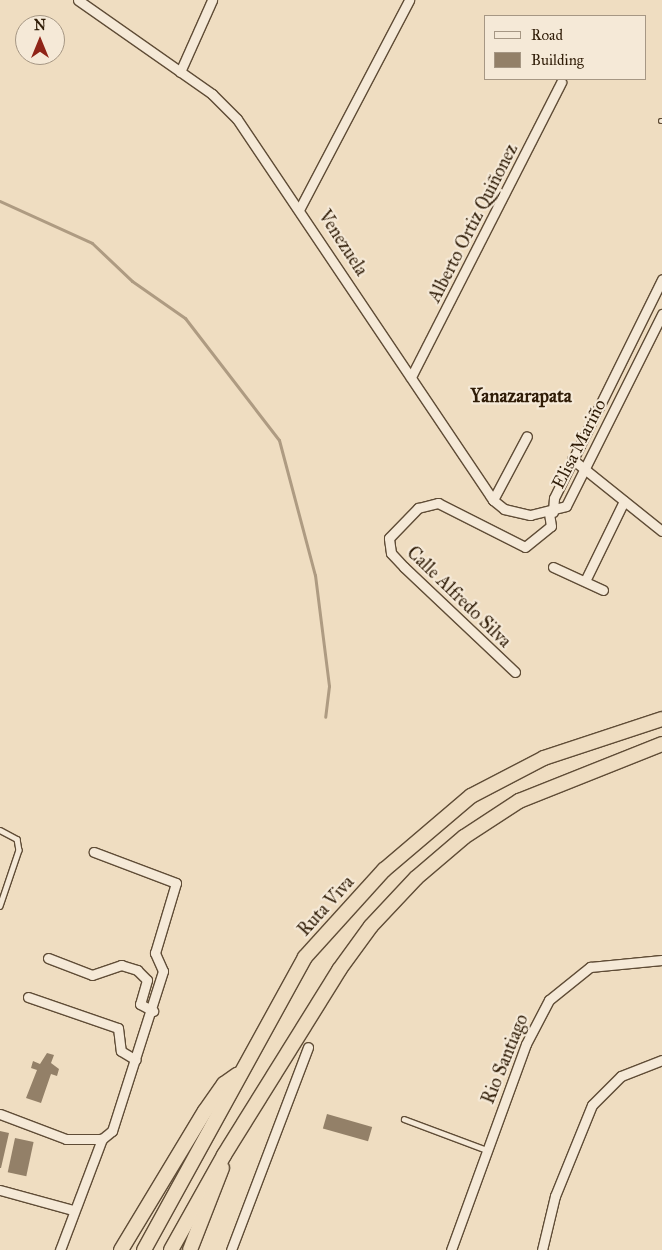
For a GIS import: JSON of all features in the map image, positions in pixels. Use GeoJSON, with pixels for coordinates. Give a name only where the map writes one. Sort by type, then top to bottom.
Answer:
{"type":"FeatureCollection","features":[{"type":"Feature","properties":{"kind":"highway","name":"Ruta Viva"},"geometry":{"type":"LineString","coordinates":[[144,1250],[305,957],[329,927],[437,822],[471,796],[544,758],[662,718]]}},
{"type":"Feature","properties":{"kind":"highway"},"geometry":{"type":"LineString","coordinates":[[171,1250],[224,1155],[339,970],[371,926],[416,878],[464,837],[519,801],[662,744]]}},
{"type":"Feature","properties":{"kind":"highway"},"geometry":{"type":"LineString","coordinates":[[121,1250],[205,1110],[224,1084],[240,1073]]}},
{"type":"Feature","properties":{"kind":"highway"},"geometry":{"type":"LineString","coordinates":[[190,1250],[220,1180],[224,1155]]}},
{"type":"Feature","properties":{"kind":"street","name":"Venezuela"},"geometry":{"type":"LineString","coordinates":[[78,0],[212,94],[237,119],[300,208],[492,500],[515,514],[551,513]]}},
{"type":"Feature","properties":{"kind":"street"},"geometry":{"type":"LineString","coordinates":[[180,72],[212,0]]}},
{"type":"Feature","properties":{"kind":"street"},"geometry":{"type":"LineString","coordinates":[[300,208],[409,0]]}},
{"type":"Feature","properties":{"kind":"street","name":"Alberto Ortiz Quiñonez"},"geometry":{"type":"LineString","coordinates":[[411,377],[561,82]]}},
{"type":"Feature","properties":{"kind":"street","name":"Elisa Mariño"},"geometry":{"type":"LineString","coordinates":[[551,513],[554,498],[572,459],[662,279]]}},
{"type":"Feature","properties":{"kind":"street","name":"Elisa Mariño"},"geometry":{"type":"LineString","coordinates":[[551,513],[566,506],[586,470],[662,314]]}},
{"type":"Feature","properties":{"kind":"street"},"geometry":{"type":"LineString","coordinates":[[492,500],[527,436]]}},
{"type":"Feature","properties":{"kind":"street"},"geometry":{"type":"LineString","coordinates":[[572,459],[662,531]]}},
{"type":"Feature","properties":{"kind":"street"},"geometry":{"type":"LineString","coordinates":[[585,581],[624,502]]}},
{"type":"Feature","properties":{"kind":"street","name":"Calle Alfredo Silva"},"geometry":{"type":"LineString","coordinates":[[515,672],[404,567],[391,553],[389,538],[418,508],[438,503],[525,547],[551,526],[551,513]]}},
{"type":"Feature","properties":{"kind":"street"},"geometry":{"type":"LineString","coordinates":[[553,567],[604,590]]}},
{"type":"Feature","properties":{"kind":"street"},"geometry":{"type":"LineString","coordinates":[[60,1250],[73,1210],[102,1139],[112,1131],[153,1011],[164,971],[154,953],[176,883],[94,852]]}},
{"type":"Feature","properties":{"kind":"street"},"geometry":{"type":"LineString","coordinates":[[48,958],[92,975],[121,965],[137,970],[147,980],[140,1004],[153,1011]]}},
{"type":"Feature","properties":{"kind":"street","name":"Rio Santiago"},"geometry":{"type":"LineString","coordinates":[[451,1250],[526,1044],[549,1000],[590,967],[662,960]]}},
{"type":"Feature","properties":{"kind":"street"},"geometry":{"type":"LineString","coordinates":[[28,997],[118,1028],[122,1051],[136,1060]]}},
{"type":"Feature","properties":{"kind":"street"},"geometry":{"type":"LineString","coordinates":[[231,1250],[308,1047]]}},
{"type":"Feature","properties":{"kind":"street"},"geometry":{"type":"LineString","coordinates":[[542,1250],[555,1196],[592,1105],[621,1076],[662,1060]]}},
{"type":"Feature","properties":{"kind":"street"},"geometry":{"type":"LineString","coordinates":[[0,1114],[66,1139],[102,1139]]}},
{"type":"Feature","properties":{"kind":"street"},"geometry":{"type":"LineString","coordinates":[[0,1190],[73,1210]]}},
{"type":"Feature","properties":{"kind":"lane"},"geometry":{"type":"LineString","coordinates":[[0,830],[17,839],[19,850],[0,906]]}},
{"type":"Feature","properties":{"kind":"lane"},"geometry":{"type":"LineString","coordinates":[[404,1119],[487,1150]]}},
{"type":"Feature","properties":{"kind":"building"},"geometry":{"type":"Polygon","coordinates":[[[47,1053],[54,1055],[51,1063],[59,1069],[57,1076],[51,1074],[41,1103],[26,1098],[37,1070],[31,1068],[33,1061],[40,1064],[47,1053]]]}},
{"type":"Feature","properties":{"kind":"building"},"geometry":{"type":"Polygon","coordinates":[[[327,1114],[372,1127],[368,1141],[323,1128],[327,1114]]]}},
{"type":"Feature","properties":{"kind":"building"},"geometry":{"type":"Polygon","coordinates":[[[0,1131],[9,1133],[1,1168],[0,1168],[0,1131]]]}},
{"type":"Feature","properties":{"kind":"building"},"geometry":{"type":"Polygon","coordinates":[[[15,1138],[34,1142],[26,1176],[8,1172],[15,1138]]]}},
{"type":"Feature","properties":{"kind":"waterway"},"geometry":{"type":"LineString","coordinates":[[0,201],[92,243],[132,281],[185,318],[279,440],[315,575],[329,686],[325,717]]}},
{"type":"Feature","properties":{"kind":"district","name":"Yanazarapata"},"geometry":{"type":"Point","coordinates":[521,396]}}]}
